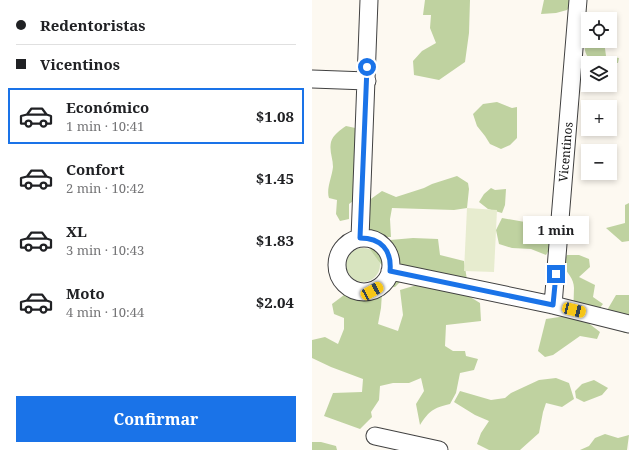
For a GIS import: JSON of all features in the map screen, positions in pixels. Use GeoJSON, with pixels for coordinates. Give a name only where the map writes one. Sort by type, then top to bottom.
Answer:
{"type":"FeatureCollection","features":[{"type":"Feature","properties":{"kind":"street"},"geometry":{"type":"LineString","coordinates":[[360,238],[369,0]]}},
{"type":"Feature","properties":{"kind":"street","name":"Vicentinos"},"geometry":{"type":"LineString","coordinates":[[553,305],[578,0]]}},
{"type":"Feature","properties":{"kind":"street"},"geometry":{"type":"LineString","coordinates":[[312,79],[367,81]]}},
{"type":"Feature","properties":{"kind":"street"},"geometry":{"type":"LineString","coordinates":[[360,238],[369,238],[377,241],[389,254],[391,262],[387,280],[372,291],[359,291],[346,286],[340,279],[339,275],[337,261],[339,253],[344,246],[360,238]]}},
{"type":"Feature","properties":{"kind":"street"},"geometry":{"type":"LineString","coordinates":[[390,271],[553,305],[629,324]]}},
{"type":"Feature","properties":{"kind":"street"},"geometry":{"type":"LineString","coordinates":[[376,436],[439,450]]}},
{"type":"Feature","properties":{"kind":"green space"},"geometry":{"type":"Polygon","coordinates":[[[425,0],[470,0],[469,33],[465,62],[439,80],[414,75],[413,61],[422,51],[436,43],[430,28],[431,15],[423,15],[425,0]]]}},
{"type":"Feature","properties":{"kind":"green space"},"geometry":{"type":"Polygon","coordinates":[[[544,0],[573,1],[567,10],[556,13],[541,14],[544,0]]]}},
{"type":"Feature","properties":{"kind":"green space"},"geometry":{"type":"Polygon","coordinates":[[[605,48],[606,56],[588,56],[585,49],[605,48]]]}},
{"type":"Feature","properties":{"kind":"green space"},"geometry":{"type":"Polygon","coordinates":[[[497,102],[512,108],[517,107],[517,138],[510,145],[501,149],[490,144],[477,126],[473,114],[483,104],[497,102]]]}},
{"type":"Feature","properties":{"kind":"green space"},"geometry":{"type":"Polygon","coordinates":[[[346,126],[360,129],[359,197],[349,204],[349,219],[340,221],[336,214],[337,200],[329,198],[328,194],[333,167],[331,142],[335,135],[346,126]]]}},
{"type":"Feature","properties":{"kind":"green space"},"geometry":{"type":"Polygon","coordinates":[[[457,176],[468,183],[469,189],[467,208],[454,210],[392,208],[390,219],[391,237],[378,237],[360,231],[368,201],[382,191],[396,197],[457,176]]]}},
{"type":"Feature","properties":{"kind":"green space"},"geometry":{"type":"Polygon","coordinates":[[[491,188],[495,190],[506,189],[505,205],[502,213],[488,209],[479,202],[484,194],[491,188]]]}},
{"type":"Feature","properties":{"kind":"green space"},"geometry":{"type":"Polygon","coordinates":[[[629,203],[629,241],[622,242],[606,228],[625,223],[625,205],[629,203]]]}},
{"type":"Feature","properties":{"kind":"green space"},"geometry":{"type":"Polygon","coordinates":[[[467,208],[497,210],[494,272],[464,271],[467,208]]]}},
{"type":"Feature","properties":{"kind":"green space"},"geometry":{"type":"Polygon","coordinates":[[[502,218],[525,222],[533,218],[548,219],[554,227],[552,245],[546,255],[531,249],[512,248],[499,244],[496,230],[502,218]]]}},
{"type":"Feature","properties":{"kind":"green space"},"geometry":{"type":"Polygon","coordinates":[[[413,238],[438,239],[440,255],[464,261],[467,280],[462,292],[480,303],[481,321],[446,325],[445,346],[453,351],[465,351],[466,356],[478,359],[474,370],[460,373],[456,393],[450,404],[432,411],[426,416],[420,425],[416,404],[424,391],[421,378],[409,383],[393,383],[380,386],[379,400],[371,412],[372,417],[360,429],[324,416],[333,393],[362,392],[363,379],[312,358],[312,340],[325,337],[338,344],[344,329],[344,318],[334,314],[332,304],[348,292],[371,295],[382,293],[378,324],[398,331],[403,315],[400,290],[420,284],[407,275],[395,287],[383,288],[383,267],[367,245],[390,240],[413,238]]]}},
{"type":"Feature","properties":{"kind":"green space"},"geometry":{"type":"Polygon","coordinates":[[[360,248],[366,248],[375,253],[379,259],[379,271],[375,277],[366,282],[360,282],[351,277],[346,268],[346,262],[351,253],[360,248]]]}},
{"type":"Feature","properties":{"kind":"green space"},"geometry":{"type":"Polygon","coordinates":[[[567,255],[579,255],[589,259],[590,267],[579,277],[595,285],[593,297],[603,304],[594,315],[574,310],[574,285],[570,276],[562,265],[567,255]]]}},
{"type":"Feature","properties":{"kind":"green space"},"geometry":{"type":"Polygon","coordinates":[[[616,295],[629,295],[629,333],[624,333],[606,312],[616,295]]]}},
{"type":"Feature","properties":{"kind":"green space"},"geometry":{"type":"Polygon","coordinates":[[[573,315],[587,322],[600,332],[597,339],[580,336],[553,355],[545,357],[538,351],[546,319],[573,315]]]}},
{"type":"Feature","properties":{"kind":"green space"},"geometry":{"type":"Polygon","coordinates":[[[556,378],[569,383],[574,399],[562,407],[546,403],[539,433],[520,450],[489,450],[477,444],[481,433],[489,421],[475,415],[454,402],[460,391],[491,400],[505,398],[511,393],[539,380],[556,378]]]}},
{"type":"Feature","properties":{"kind":"green space"},"geometry":{"type":"Polygon","coordinates":[[[594,380],[608,388],[602,395],[584,402],[576,398],[575,391],[582,384],[594,380]]]}},
{"type":"Feature","properties":{"kind":"green space"},"geometry":{"type":"Polygon","coordinates":[[[605,434],[618,438],[629,435],[627,450],[580,450],[589,446],[595,438],[605,434]]]}},
{"type":"Feature","properties":{"kind":"green space"},"geometry":{"type":"Polygon","coordinates":[[[312,442],[321,442],[336,446],[337,450],[312,450],[312,442]]]}},
{"type":"Feature","properties":{"kind":"route"},"geometry":{"type":"LineString","coordinates":[[367,67],[360,238],[369,238],[377,241],[384,247],[389,254],[391,262],[390,271],[553,305],[556,274]]}}]}
